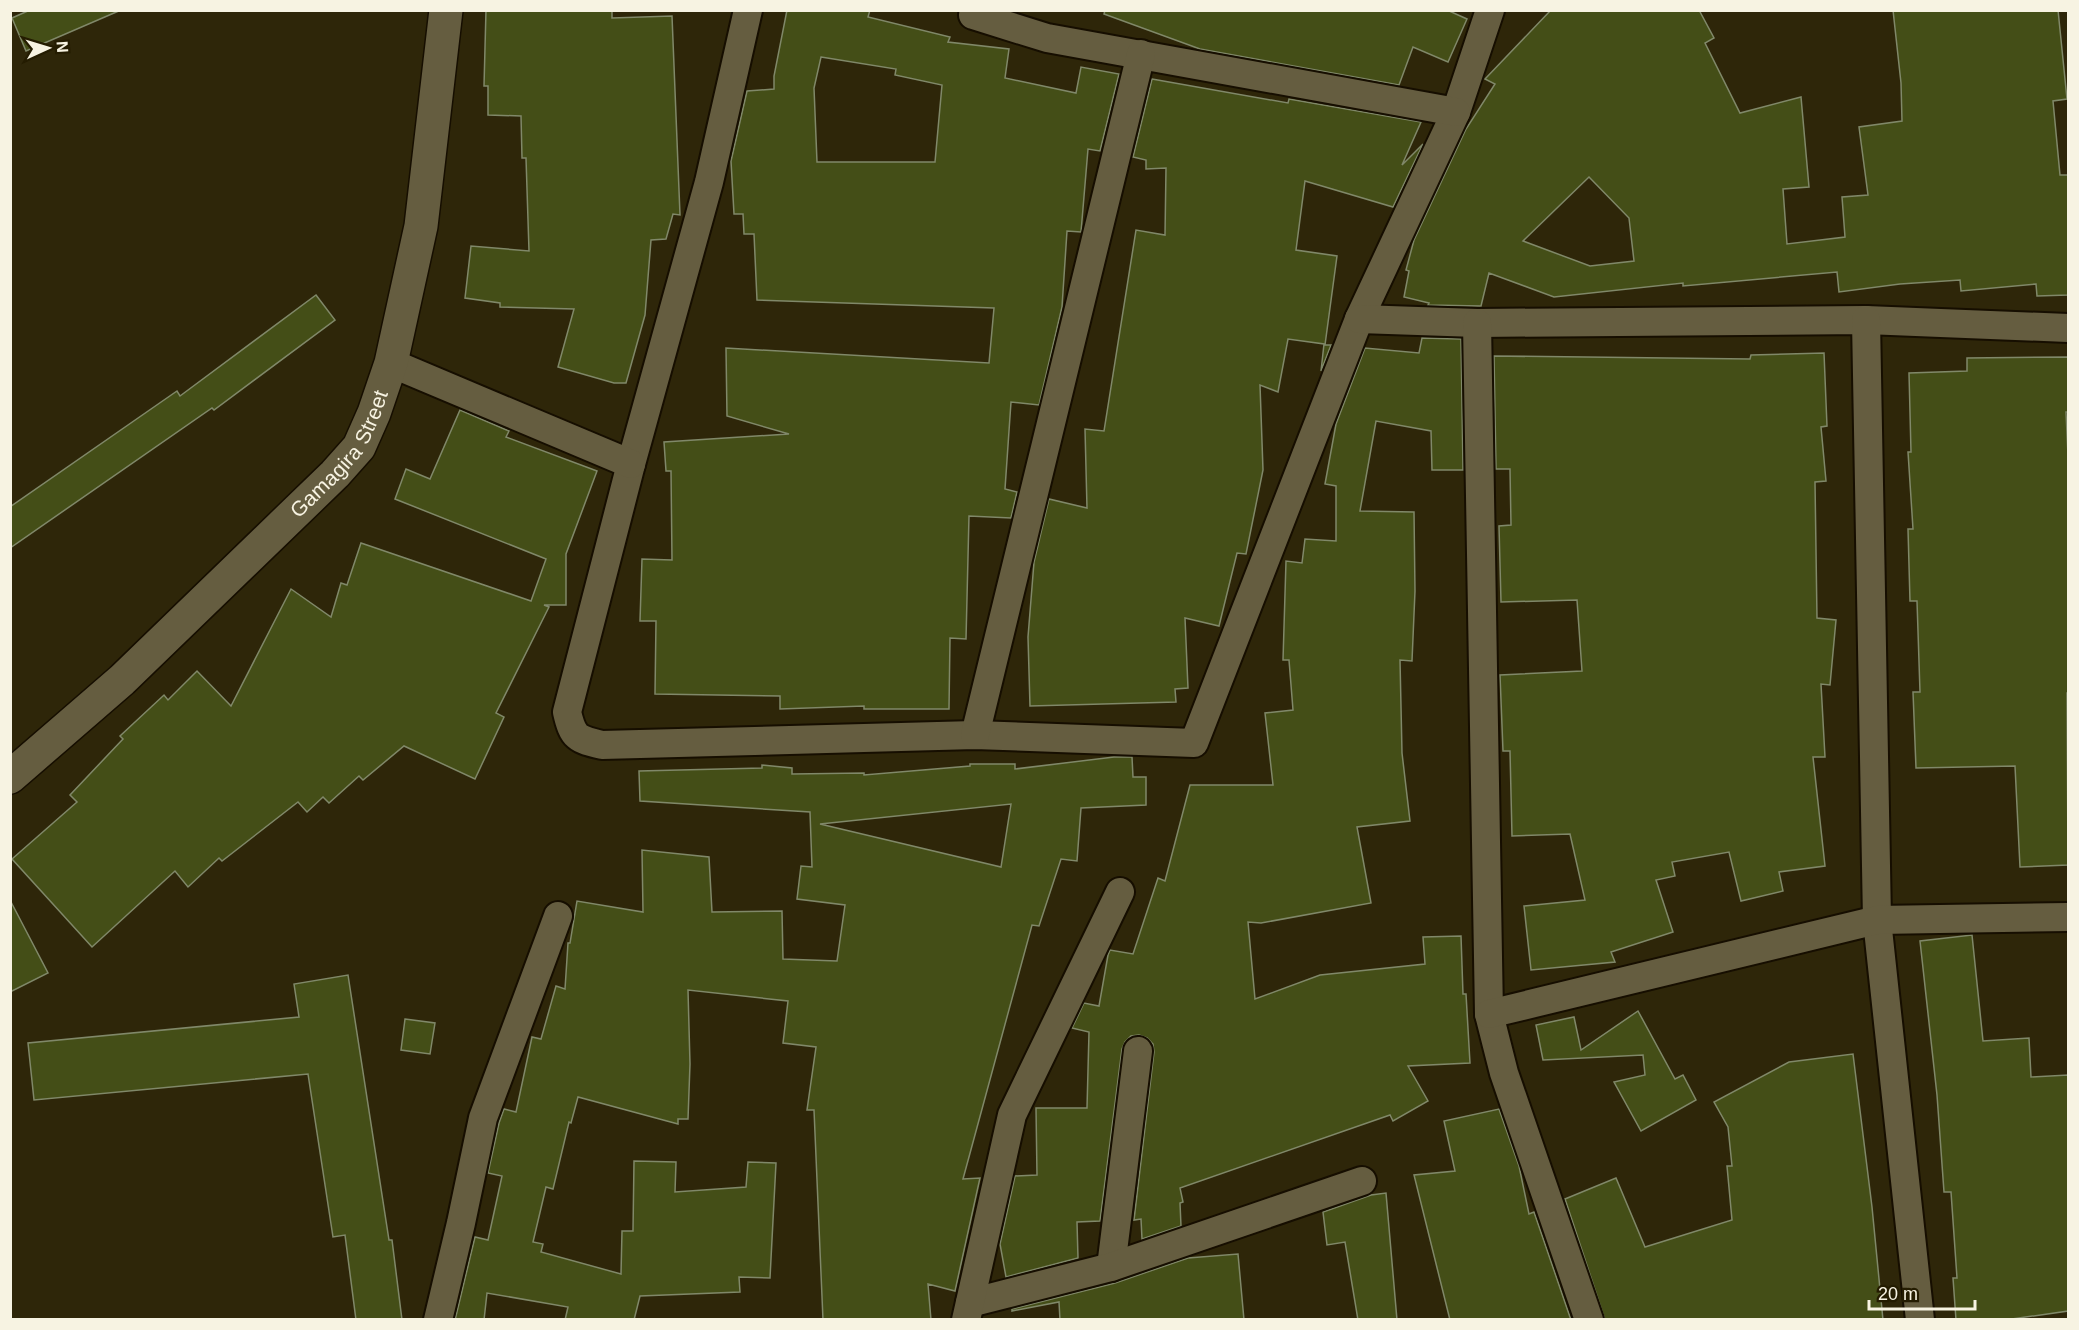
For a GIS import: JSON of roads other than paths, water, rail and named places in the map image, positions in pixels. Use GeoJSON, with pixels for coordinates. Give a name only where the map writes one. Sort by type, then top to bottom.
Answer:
{"type":"FeatureCollection","features":[{"type":"Feature","properties":{"kind":"street","name":"Gamagira Street"},"geometry":{"type":"LineString","coordinates":[[10,777],[122,680],[335,474],[359,447],[374,413],[391,363],[421,226],[446,10]]}},
{"type":"Feature","properties":{"kind":"street"},"geometry":{"type":"LineString","coordinates":[[748,10],[710,182],[631,464],[567,712],[571,728],[581,740],[602,745],[975,735],[1194,743],[1359,319],[1456,112],[1490,10]]}},
{"type":"Feature","properties":{"kind":"street"},"geometry":{"type":"LineString","coordinates":[[975,10],[973,15],[1047,38],[1456,112]]}},
{"type":"Feature","properties":{"kind":"street"},"geometry":{"type":"LineString","coordinates":[[975,735],[1141,54]]}},
{"type":"Feature","properties":{"kind":"street"},"geometry":{"type":"LineString","coordinates":[[1359,319],[1477,323],[1866,320],[2068,328]]}},
{"type":"Feature","properties":{"kind":"street"},"geometry":{"type":"LineString","coordinates":[[1866,320],[1877,920],[1920,1320]]}},
{"type":"Feature","properties":{"kind":"street"},"geometry":{"type":"LineString","coordinates":[[1477,323],[1489,1014],[1504,1073],[1589,1320]]}},
{"type":"Feature","properties":{"kind":"street"},"geometry":{"type":"LineString","coordinates":[[391,363],[631,464]]}},
{"type":"Feature","properties":{"kind":"street"},"geometry":{"type":"LineString","coordinates":[[1120,892],[1012,1115],[968,1311],[1111,1267],[1362,1181]]}},
{"type":"Feature","properties":{"kind":"street"},"geometry":{"type":"LineString","coordinates":[[438,1320],[483,1118],[558,916]]}},
{"type":"Feature","properties":{"kind":"street"},"geometry":{"type":"LineString","coordinates":[[1489,1014],[1877,920],[2068,917]]}},
{"type":"Feature","properties":{"kind":"street"},"geometry":{"type":"LineString","coordinates":[[1111,1267],[1138,1051]]}}]}
